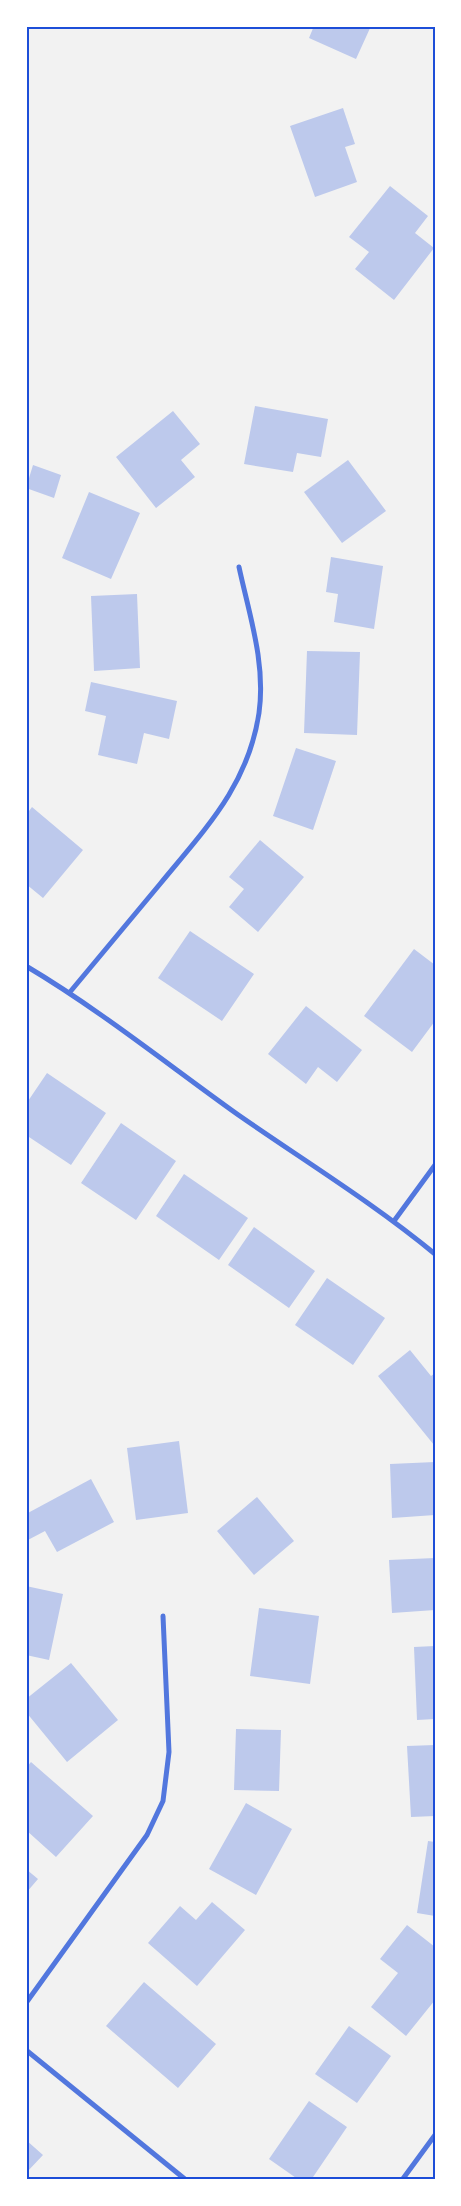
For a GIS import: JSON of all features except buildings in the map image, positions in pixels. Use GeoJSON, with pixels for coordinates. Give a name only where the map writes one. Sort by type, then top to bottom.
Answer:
{"type":"FeatureCollection","features":[{"type":"Feature","properties":{"kind":"street"},"geometry":{"type":"LineString","coordinates":[[70,992],[207,827],[232,794],[250,754],[259,711],[259,656],[238,567]]}},
{"type":"Feature","properties":{"kind":"street"},"geometry":{"type":"LineString","coordinates":[[26,966],[70,992],[237,1114],[394,1221],[435,1254]]}},
{"type":"Feature","properties":{"kind":"street"},"geometry":{"type":"LineString","coordinates":[[394,1221],[435,1165]]}},
{"type":"Feature","properties":{"kind":"street"},"geometry":{"type":"LineString","coordinates":[[26,2003],[147,1835],[163,1801],[169,1752],[163,1616]]}},
{"type":"Feature","properties":{"kind":"street"},"geometry":{"type":"LineString","coordinates":[[26,2050],[186,2180]]}},
{"type":"Feature","properties":{"kind":"street"},"geometry":{"type":"LineString","coordinates":[[402,2180],[435,2135]]}}]}
